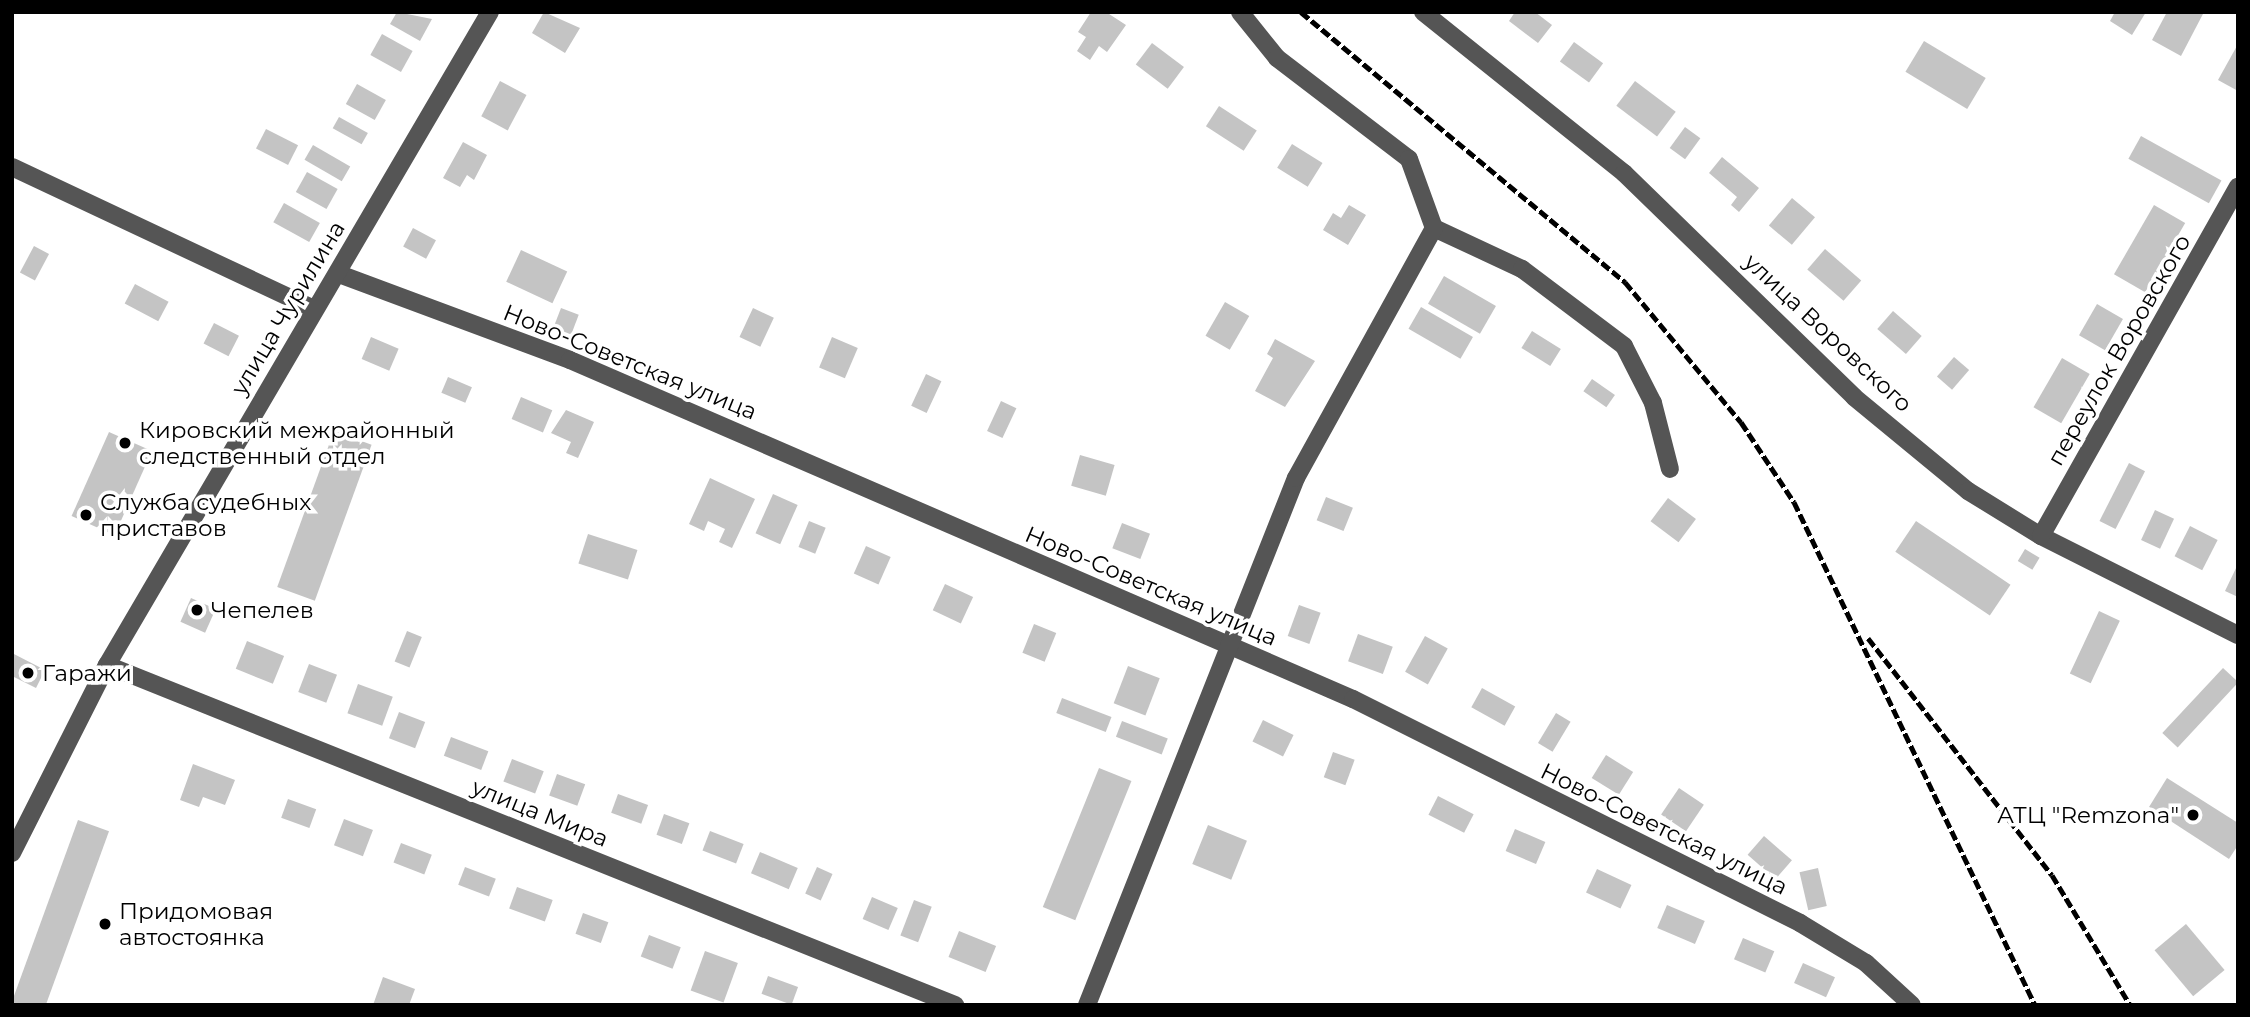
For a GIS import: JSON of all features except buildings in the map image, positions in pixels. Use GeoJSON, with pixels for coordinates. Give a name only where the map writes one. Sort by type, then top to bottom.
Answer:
{"type":"FeatureCollection","features":[{"type":"Feature","properties":{"kind":"street","name":"улица Чурилина"},"geometry":{"type":"LineString","coordinates":[[12,853],[107,664],[314,309],[339,274],[490,12]]}},
{"type":"Feature","properties":{"kind":"street"},"geometry":{"type":"LineString","coordinates":[[1240,12],[1277,58],[1409,159],[1434,228],[1522,269],[1624,346],[1653,403],[1670,469]]}},
{"type":"Feature","properties":{"kind":"street","name":"улица Воровского"},"geometry":{"type":"LineString","coordinates":[[1423,12],[1624,173],[1854,397],[1968,491],[2041,536],[2238,635]]}},
{"type":"Feature","properties":{"kind":"street"},"geometry":{"type":"LineString","coordinates":[[12,167],[314,309]]}},
{"type":"Feature","properties":{"kind":"street","name":"переулок Воровского"},"geometry":{"type":"LineString","coordinates":[[2041,536],[2238,187]]}},
{"type":"Feature","properties":{"kind":"street"},"geometry":{"type":"LineString","coordinates":[[1087,1005],[1296,478],[1434,228]]}},
{"type":"Feature","properties":{"kind":"street","name":"Ново-Советская улица"},"geometry":{"type":"LineString","coordinates":[[339,274],[570,360],[1353,699],[1800,923],[1866,963],[1912,1005]]}},
{"type":"Feature","properties":{"kind":"street","name":"улица Мира"},"geometry":{"type":"LineString","coordinates":[[107,664],[955,1005]]}},
{"type":"Feature","properties":{"kind":"railway"},"geometry":{"type":"LineString","coordinates":[[1301,12],[1625,282],[1741,422],[1794,502],[2035,1005]]}},
{"type":"Feature","properties":{"kind":"railway"},"geometry":{"type":"LineString","coordinates":[[1868,638],[2052,875],[2130,1005]]}},
{"type":"Feature","properties":{"kind":"place","name":"Кировский межрайонный следственный отдел"},"geometry":{"type":"Point","coordinates":[125,443]}},
{"type":"Feature","properties":{"kind":"place","name":"Служба судебных приставов"},"geometry":{"type":"Point","coordinates":[86,515]}},
{"type":"Feature","properties":{"kind":"place","name":"Чепелев"},"geometry":{"type":"Point","coordinates":[197,610]}},
{"type":"Feature","properties":{"kind":"place","name":"Гаражи"},"geometry":{"type":"Point","coordinates":[28,673]}},
{"type":"Feature","properties":{"kind":"place","name":"АТЦ \"Remzona\""},"geometry":{"type":"Point","coordinates":[2193,815]}},
{"type":"Feature","properties":{"kind":"place","name":"Придомовая автостоянка"},"geometry":{"type":"Point","coordinates":[105,924]}}]}
